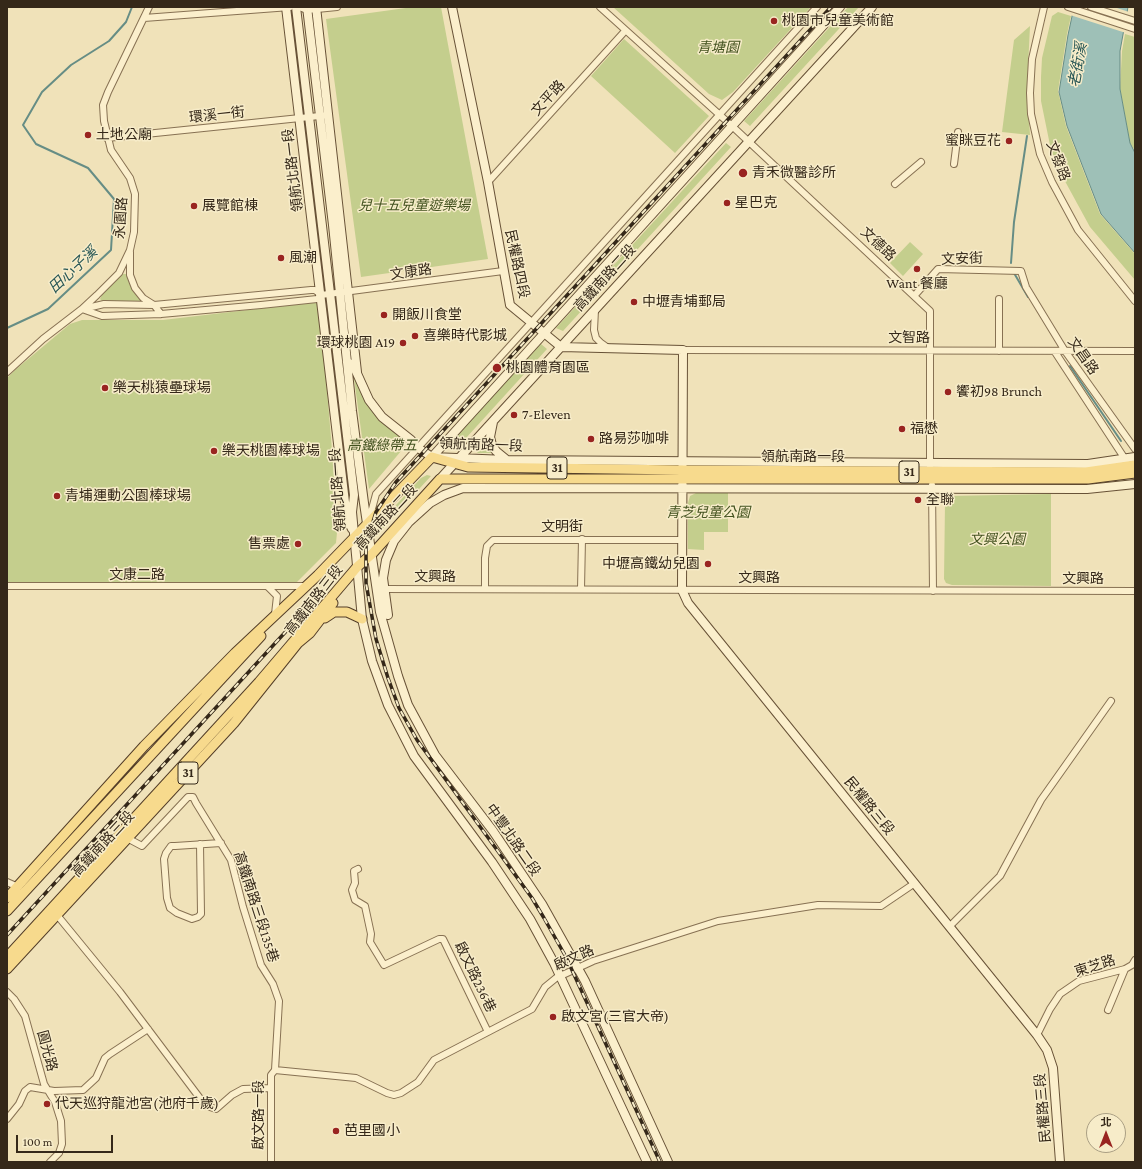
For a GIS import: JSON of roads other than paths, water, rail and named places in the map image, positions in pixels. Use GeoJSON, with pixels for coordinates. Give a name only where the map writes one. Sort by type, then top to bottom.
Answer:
{"type":"FeatureCollection","features":[{"type":"Feature","properties":{"kind":"main road","name":"高鐵南路二段"},"geometry":{"type":"LineString","coordinates":[[355,538],[432,457]]}},
{"type":"Feature","properties":{"kind":"main road","name":"領航南路一段"},"geometry":{"type":"LineString","coordinates":[[432,457],[457,461],[468,467],[682,475]]}},
{"type":"Feature","properties":{"kind":"main road","name":"領航南路一段"},"geometry":{"type":"LineString","coordinates":[[931,476],[1086,472],[1135,465]]}},
{"type":"Feature","properties":{"kind":"main road","name":"領航南路一段"},"geometry":{"type":"LineString","coordinates":[[473,479],[682,475],[931,476],[1088,479],[1135,473]]}},
{"type":"Feature","properties":{"kind":"main road","name":"高鐵南路二段"},"geometry":{"type":"LineString","coordinates":[[357,567],[372,554],[440,479]]}},
{"type":"Feature","properties":{"kind":"main road","name":"31"},"geometry":{"type":"LineString","coordinates":[[440,479],[473,479]]}},
{"type":"Feature","properties":{"kind":"main road","name":"高鐵南路三段"},"geometry":{"type":"LineString","coordinates":[[7,911],[307,586],[355,538]]}},
{"type":"Feature","properties":{"kind":"main road","name":"高鐵南路三段"},"geometry":{"type":"LineString","coordinates":[[7,957],[259,682],[357,567]]}},
{"type":"Feature","properties":{"kind":"main road","name":"高鐵南路三段"},"geometry":{"type":"LineString","coordinates":[[7,969],[244,711],[298,643],[310,634],[343,590],[357,567]]}},
{"type":"Feature","properties":{"kind":"main road","name":"高鐵南路三段"},"geometry":{"type":"LineString","coordinates":[[7,898],[60,841],[144,746],[230,658],[307,586]]}},
{"type":"Feature","properties":{"kind":"main road"},"geometry":{"type":"LineString","coordinates":[[298,643],[326,602]]}},
{"type":"Feature","properties":{"kind":"main road"},"geometry":{"type":"LineString","coordinates":[[310,634],[324,619],[334,612],[347,612],[362,619]]}},
{"type":"Feature","properties":{"kind":"main road"},"geometry":{"type":"LineString","coordinates":[[60,841],[95,814]]}},
{"type":"Feature","properties":{"kind":"main road"},"geometry":{"type":"LineString","coordinates":[[98,858],[127,838]]}},
{"type":"Feature","properties":{"kind":"street","name":"永園路"},"geometry":{"type":"LineString","coordinates":[[7,372],[43,339],[82,309],[119,273],[130,250],[134,232],[135,194],[130,178],[111,150],[107,138],[103,105],[148,7]]}},
{"type":"Feature","properties":{"kind":"street"},"geometry":{"type":"LineString","coordinates":[[144,18],[287,7]]}},
{"type":"Feature","properties":{"kind":"street","name":"領航北路一段"},"geometry":{"type":"LineString","coordinates":[[287,7],[300,118],[326,295]]}},
{"type":"Feature","properties":{"kind":"street","name":"領航北路一段"},"geometry":{"type":"LineString","coordinates":[[296,7],[310,117],[347,519],[355,538]]}},
{"type":"Feature","properties":{"kind":"street"},"geometry":{"type":"LineString","coordinates":[[299,7],[307,9],[337,7]]}},
{"type":"Feature","properties":{"kind":"street","name":"民權路四段"},"geometry":{"type":"LineString","coordinates":[[452,7],[488,182],[510,305],[561,347]]}},
{"type":"Feature","properties":{"kind":"street","name":"文德路"},"geometry":{"type":"LineString","coordinates":[[600,7],[749,141],[915,295],[930,311],[929,350],[933,591]]}},
{"type":"Feature","properties":{"kind":"street","name":"高鐵南路二段"},"geometry":{"type":"LineString","coordinates":[[368,525],[376,494],[817,7]]}},
{"type":"Feature","properties":{"kind":"street","name":"高鐵南路二段"},"geometry":{"type":"LineString","coordinates":[[432,457],[840,7]]}},
{"type":"Feature","properties":{"kind":"street","name":"高鐵南路二段"},"geometry":{"type":"LineString","coordinates":[[440,479],[872,7]]}},
{"type":"Feature","properties":{"kind":"street","name":"文發路"},"geometry":{"type":"LineString","coordinates":[[1044,7],[1032,59],[1030,80],[1031,114],[1040,154],[1055,188],[1078,230],[1135,301]]}},
{"type":"Feature","properties":{"kind":"street"},"geometry":{"type":"LineString","coordinates":[[1068,7],[1135,29]]}},
{"type":"Feature","properties":{"kind":"street"},"geometry":{"type":"LineString","coordinates":[[1091,7],[1135,22]]}},
{"type":"Feature","properties":{"kind":"street","name":"領航北路一段"},"geometry":{"type":"LineString","coordinates":[[316,8],[340,293],[368,525]]}},
{"type":"Feature","properties":{"kind":"street","name":"領航北路一段"},"geometry":{"type":"LineString","coordinates":[[307,9],[324,115],[349,292],[358,374]]}},
{"type":"Feature","properties":{"kind":"street","name":"文平路"},"geometry":{"type":"LineString","coordinates":[[488,182],[625,31]]}},
{"type":"Feature","properties":{"kind":"street","name":"環溪一街"},"geometry":{"type":"LineString","coordinates":[[107,138],[324,115]]}},
{"type":"Feature","properties":{"kind":"street"},"geometry":{"type":"LineString","coordinates":[[954,164],[958,132]]}},
{"type":"Feature","properties":{"kind":"street"},"geometry":{"type":"LineString","coordinates":[[895,184],[921,162]]}},
{"type":"Feature","properties":{"kind":"street"},"geometry":{"type":"LineString","coordinates":[[130,250],[130,275],[135,288],[143,298],[154,305],[162,314]]}},
{"type":"Feature","properties":{"kind":"street","name":"文安街"},"geometry":{"type":"LineString","coordinates":[[915,295],[938,269],[1021,271]]}},
{"type":"Feature","properties":{"kind":"street","name":"文康路"},"geometry":{"type":"LineString","coordinates":[[82,309],[102,316],[162,314],[316,300],[326,295],[504,271]]}},
{"type":"Feature","properties":{"kind":"street","name":"文昌路"},"geometry":{"type":"LineString","coordinates":[[1021,271],[1026,287],[1065,351],[1135,449]]}},
{"type":"Feature","properties":{"kind":"street","name":"文康路"},"geometry":{"type":"LineString","coordinates":[[82,309],[104,304],[154,305],[311,290],[315,290],[326,295]]}},
{"type":"Feature","properties":{"kind":"street"},"geometry":{"type":"LineString","coordinates":[[999,300],[999,351]]}},
{"type":"Feature","properties":{"kind":"street"},"geometry":{"type":"LineString","coordinates":[[595,310],[594,330],[596,338],[601,344],[608,348]]}},
{"type":"Feature","properties":{"kind":"street"},"geometry":{"type":"LineString","coordinates":[[353,326],[347,361],[358,374],[369,400],[382,417],[411,440],[418,448],[432,457]]}},
{"type":"Feature","properties":{"kind":"street"},"geometry":{"type":"LineString","coordinates":[[561,347],[683,350],[682,590]]}},
{"type":"Feature","properties":{"kind":"street","name":"文智路"},"geometry":{"type":"LineString","coordinates":[[683,350],[1135,351]]}},
{"type":"Feature","properties":{"kind":"street","name":"文昌路"},"geometry":{"type":"LineString","coordinates":[[1055,352],[1125,459]]}},
{"type":"Feature","properties":{"kind":"street"},"geometry":{"type":"LineString","coordinates":[[494,420],[490,427],[492,445],[496,451],[507,460]]}},
{"type":"Feature","properties":{"kind":"street","name":"領航南路一段"},"geometry":{"type":"LineString","coordinates":[[931,476],[1088,464],[1135,457]]}},
{"type":"Feature","properties":{"kind":"street","name":"領航南路一段"},"geometry":{"type":"LineString","coordinates":[[457,461],[507,460],[682,475]]}},
{"type":"Feature","properties":{"kind":"street","name":"領航南路一段"},"geometry":{"type":"LineString","coordinates":[[507,488],[682,475],[931,476],[1087,489],[1135,484]]}},
{"type":"Feature","properties":{"kind":"street","name":"31"},"geometry":{"type":"LineString","coordinates":[[473,479],[507,488]]}},
{"type":"Feature","properties":{"kind":"street","name":"高鐵南路二段"},"geometry":{"type":"LineString","coordinates":[[388,615],[383,589],[386,560],[394,541],[409,522],[430,503],[444,495],[463,488],[507,488]]}},
{"type":"Feature","properties":{"kind":"street","name":"中豐北路二段"},"geometry":{"type":"LineString","coordinates":[[368,525],[380,612],[408,705],[435,754],[493,831],[542,904],[578,969],[668,1162]]}},
{"type":"Feature","properties":{"kind":"street"},"geometry":{"type":"LineString","coordinates":[[355,538],[362,619],[377,678],[388,705],[414,756],[492,862],[526,913],[560,975],[647,1162]]}},
{"type":"Feature","properties":{"kind":"street","name":"文明街"},"geometry":{"type":"LineString","coordinates":[[485,589],[484,558],[487,546],[493,540],[682,540]]}},
{"type":"Feature","properties":{"kind":"street"},"geometry":{"type":"LineString","coordinates":[[582,540],[582,589]]}},
{"type":"Feature","properties":{"kind":"street","name":"文康二路"},"geometry":{"type":"LineString","coordinates":[[7,586],[307,586]]}},
{"type":"Feature","properties":{"kind":"street"},"geometry":{"type":"LineString","coordinates":[[268,587],[277,596],[276,614]]}},
{"type":"Feature","properties":{"kind":"street","name":"文興路"},"geometry":{"type":"LineString","coordinates":[[383,589],[1135,591]]}},
{"type":"Feature","properties":{"kind":"street","name":"民權路三段"},"geometry":{"type":"LineString","coordinates":[[682,590],[688,602],[1038,1034],[1047,1050],[1054,1068],[1060,1162]]}},
{"type":"Feature","properties":{"kind":"street"},"geometry":{"type":"LineString","coordinates":[[950,926],[1000,876],[1042,800],[1111,701]]}},
{"type":"Feature","properties":{"kind":"street","name":"高鐵南路三段135巷"},"geometry":{"type":"LineString","coordinates":[[127,838],[142,846],[188,797],[193,797],[231,860],[242,907],[260,965],[273,984],[279,1001],[275,1070]]}},
{"type":"Feature","properties":{"kind":"street"},"geometry":{"type":"LineString","coordinates":[[200,844],[201,914],[192,919],[177,913],[170,908],[164,859],[166,853],[171,846],[200,844],[221,843]]}},
{"type":"Feature","properties":{"kind":"street","name":"啟文路236巷"},"geometry":{"type":"LineString","coordinates":[[358,870],[354,871],[355,884],[352,890],[355,900],[365,906],[371,934],[370,942],[384,965],[439,939],[443,939],[488,1032]]}},
{"type":"Feature","properties":{"kind":"street"},"geometry":{"type":"LineString","coordinates":[[7,882],[18,887]]}},
{"type":"Feature","properties":{"kind":"street","name":"啟文路"},"geometry":{"type":"LineString","coordinates":[[275,1070],[356,1078],[394,1095],[408,1090],[418,1082],[434,1060],[532,1009],[545,986],[560,975],[578,969],[593,961],[718,921],[818,906],[881,906],[915,883]]}},
{"type":"Feature","properties":{"kind":"street"},"geometry":{"type":"LineString","coordinates":[[57,915],[148,1029],[202,1101],[210,1108],[220,1107],[232,1095],[243,1089],[271,1088]]}},
{"type":"Feature","properties":{"kind":"street","name":"東芝路"},"geometry":{"type":"LineString","coordinates":[[1038,1034],[1050,1009],[1060,994],[1079,981],[1125,969],[1134,963]]}},
{"type":"Feature","properties":{"kind":"street"},"geometry":{"type":"LineString","coordinates":[[1108,1010],[1125,969]]}},
{"type":"Feature","properties":{"kind":"street","name":"圓光路"},"geometry":{"type":"LineString","coordinates":[[7,992],[14,998],[24,1016],[44,1084],[48,1090],[60,1092],[84,1090],[96,1078],[105,1058],[148,1029]]}},
{"type":"Feature","properties":{"kind":"street","name":"啟文路一段"},"geometry":{"type":"LineString","coordinates":[[271,1162],[271,1074],[275,1070]]}},
{"type":"Feature","properties":{"kind":"street"},"geometry":{"type":"LineString","coordinates":[[7,1119],[30,1087],[48,1090],[55,1102],[61,1121],[62,1144],[59,1153],[50,1162]]}},
{"type":"Feature","properties":{"kind":"water","name":"老街溪"},"geometry":{"type":"Polygon","coordinates":[[[1074,7],[1128,7],[1120,51],[1120,89],[1130,143],[1135,153],[1135,253],[1101,214],[1067,126],[1059,92],[1074,7]]]}},
{"type":"Feature","properties":{"kind":"waterway","name":"田心子溪"},"geometry":{"type":"LineString","coordinates":[[7,328],[48,309],[111,250],[114,199],[88,168],[36,144],[23,125],[42,92],[71,65],[109,41],[126,22],[132,7]]}},
{"type":"Feature","properties":{"kind":"waterway"},"geometry":{"type":"LineString","coordinates":[[1011,263],[1014,222],[1027,136]]}},
{"type":"Feature","properties":{"kind":"waterway"},"geometry":{"type":"LineString","coordinates":[[1014,273],[1028,297]]}},
{"type":"Feature","properties":{"kind":"waterway"},"geometry":{"type":"LineString","coordinates":[[1070,366],[1121,441]]}},
{"type":"Feature","properties":{"kind":"railway"},"geometry":{"type":"LineString","coordinates":[[660,1162],[566,957],[544,918],[532,898],[417,740],[399,708],[376,639],[366,583],[366,545],[376,512],[396,482],[831,7]]}},
{"type":"Feature","properties":{"kind":"railway"},"geometry":{"type":"LineString","coordinates":[[7,935],[290,627]]}},
{"type":"Feature","properties":{"kind":"place","name":"桃園市兒童美術館"},"geometry":{"type":"Point","coordinates":[774,21]}},
{"type":"Feature","properties":{"kind":"place","name":"土地公廟"},"geometry":{"type":"Point","coordinates":[88,135]}},
{"type":"Feature","properties":{"kind":"place","name":"蜜眯豆花"},"geometry":{"type":"Point","coordinates":[1009,141]}},
{"type":"Feature","properties":{"kind":"place","name":"青禾微醫診所"},"geometry":{"type":"Point","coordinates":[743,173]}},
{"type":"Feature","properties":{"kind":"place","name":"星巴克"},"geometry":{"type":"Point","coordinates":[727,203]}},
{"type":"Feature","properties":{"kind":"place","name":"展覽館棟"},"geometry":{"type":"Point","coordinates":[194,206]}},
{"type":"Feature","properties":{"kind":"place","name":"風潮"},"geometry":{"type":"Point","coordinates":[281,258]}},
{"type":"Feature","properties":{"kind":"place","name":"Want 餐廳"},"geometry":{"type":"Point","coordinates":[917,269]}},
{"type":"Feature","properties":{"kind":"place","name":"中壢青埔郵局"},"geometry":{"type":"Point","coordinates":[634,302]}},
{"type":"Feature","properties":{"kind":"place","name":"開飯川食堂"},"geometry":{"type":"Point","coordinates":[384,315]}},
{"type":"Feature","properties":{"kind":"place","name":"喜樂時代影城"},"geometry":{"type":"Point","coordinates":[415,336]}},
{"type":"Feature","properties":{"kind":"place","name":"環球桃園 A19"},"geometry":{"type":"Point","coordinates":[403,343]}},
{"type":"Feature","properties":{"kind":"place","name":"桃園體育園區"},"geometry":{"type":"Point","coordinates":[497,368]}},
{"type":"Feature","properties":{"kind":"place","name":"樂天桃猿壘球場"},"geometry":{"type":"Point","coordinates":[105,388]}},
{"type":"Feature","properties":{"kind":"place","name":"饗初98 Brunch"},"geometry":{"type":"Point","coordinates":[948,392]}},
{"type":"Feature","properties":{"kind":"place","name":"7-Eleven"},"geometry":{"type":"Point","coordinates":[514,415]}},
{"type":"Feature","properties":{"kind":"place","name":"福懋"},"geometry":{"type":"Point","coordinates":[902,429]}},
{"type":"Feature","properties":{"kind":"place","name":"路易莎咖啡"},"geometry":{"type":"Point","coordinates":[591,439]}},
{"type":"Feature","properties":{"kind":"place","name":"樂天桃園棒球場"},"geometry":{"type":"Point","coordinates":[214,451]}},
{"type":"Feature","properties":{"kind":"place","name":"青埔運動公園棒球場"},"geometry":{"type":"Point","coordinates":[57,496]}},
{"type":"Feature","properties":{"kind":"place","name":"全聯"},"geometry":{"type":"Point","coordinates":[918,500]}},
{"type":"Feature","properties":{"kind":"place","name":"售票處"},"geometry":{"type":"Point","coordinates":[298,544]}},
{"type":"Feature","properties":{"kind":"place","name":"中壢高鐵幼兒園"},"geometry":{"type":"Point","coordinates":[708,564]}},
{"type":"Feature","properties":{"kind":"place","name":"啟文宮(三官大帝)"},"geometry":{"type":"Point","coordinates":[553,1017]}},
{"type":"Feature","properties":{"kind":"place","name":"代天巡狩龍池宮(池府千歲)"},"geometry":{"type":"Point","coordinates":[47,1104]}},
{"type":"Feature","properties":{"kind":"place","name":"芭里國小"},"geometry":{"type":"Point","coordinates":[336,1131]}},
{"type":"Feature","properties":{"kind":"park label","name":"青塘園"},"geometry":{"type":"Point","coordinates":[718,48]}},
{"type":"Feature","properties":{"kind":"park label","name":"兒十五兒童遊樂場"},"geometry":{"type":"Point","coordinates":[414,206]}},
{"type":"Feature","properties":{"kind":"park label","name":"高鐵綠帶五"},"geometry":{"type":"Point","coordinates":[382,446]}},
{"type":"Feature","properties":{"kind":"park label","name":"青芝兒童公園"},"geometry":{"type":"Point","coordinates":[708,513]}},
{"type":"Feature","properties":{"kind":"park label","name":"文興公園"},"geometry":{"type":"Point","coordinates":[997,540]}}]}
